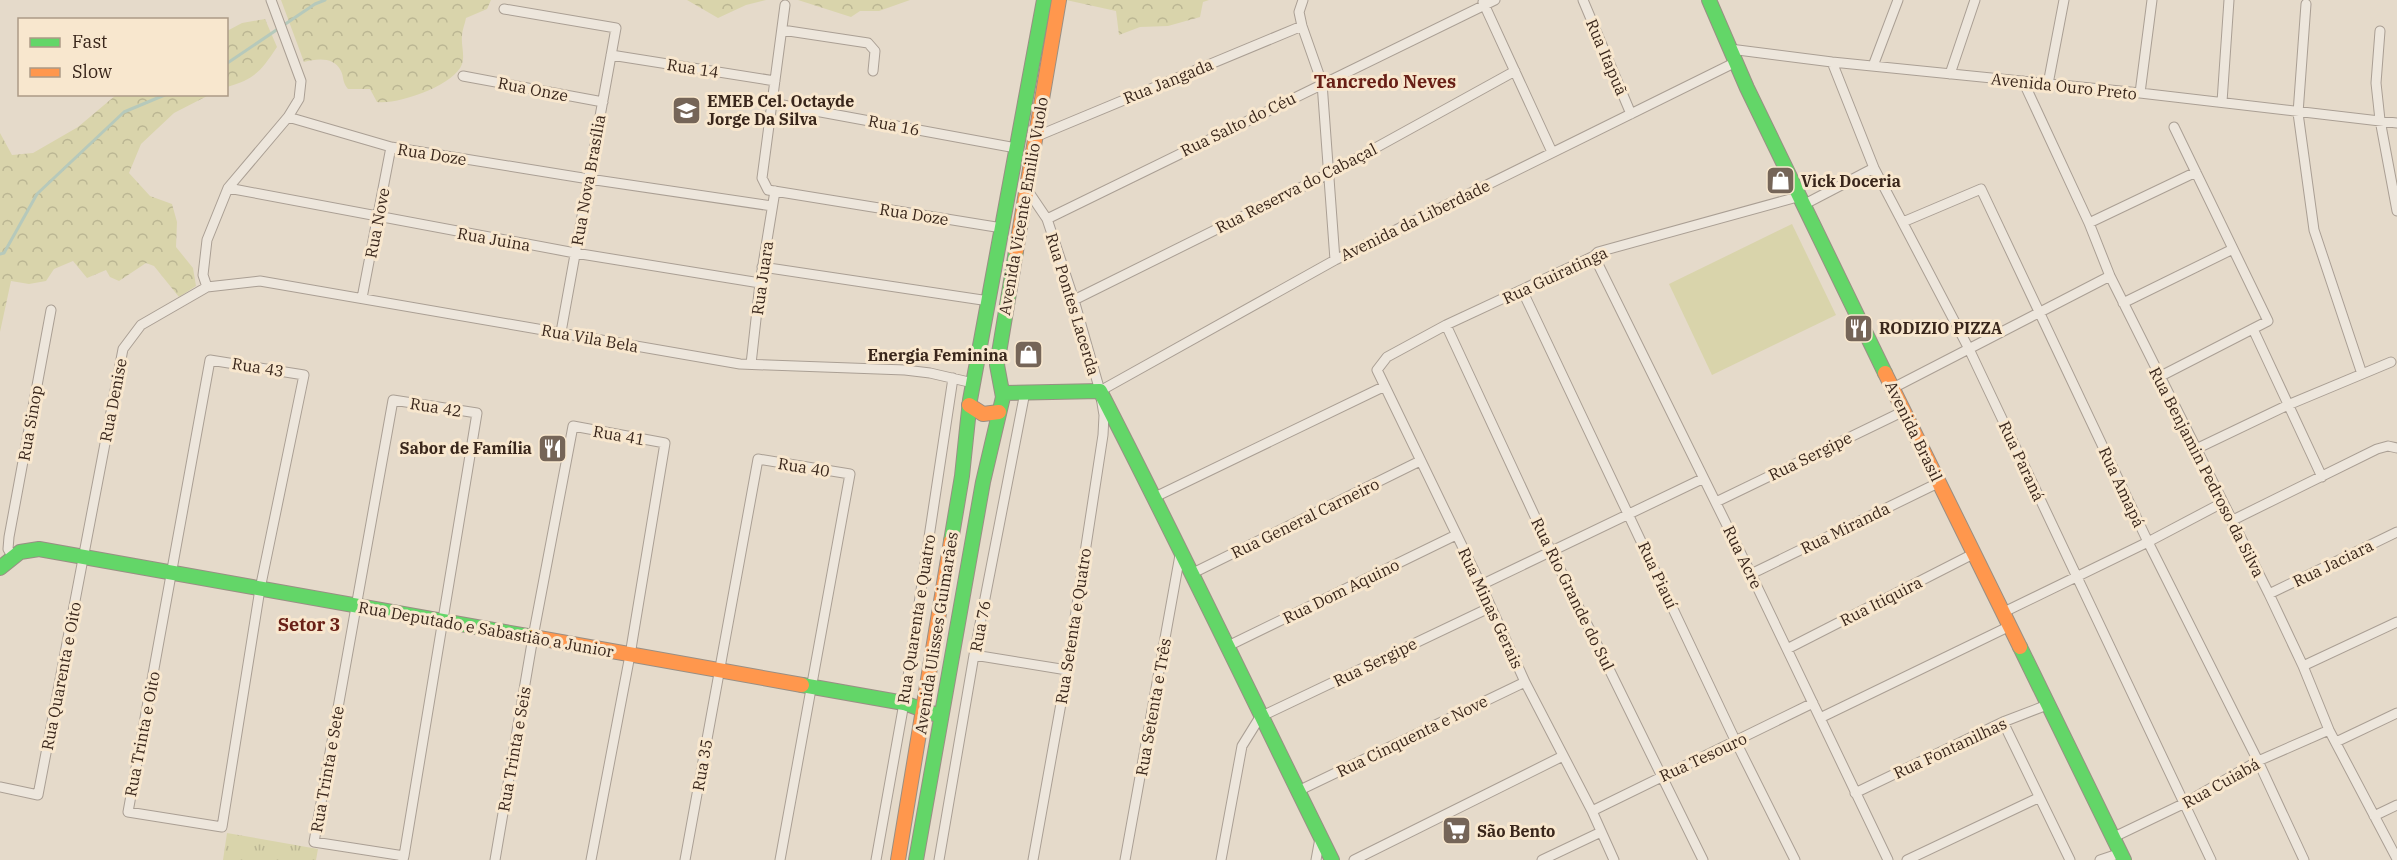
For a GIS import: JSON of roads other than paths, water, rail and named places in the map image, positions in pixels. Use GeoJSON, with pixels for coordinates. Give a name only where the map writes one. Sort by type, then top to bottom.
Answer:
{"type":"FeatureCollection","features":[{"type":"Feature","properties":{"kind":"main road","name":"Avenida Vicente Emilio Vuolo"},"geometry":{"type":"LineString","coordinates":[[969,405],[1044,0]]}},
{"type":"Feature","properties":{"kind":"main road","name":"Avenida Vicente Emilio Vuolo"},"geometry":{"type":"LineString","coordinates":[[999,412],[1001,389],[997,365],[1000,342],[1059,0]]}},
{"type":"Feature","properties":{"kind":"main road","name":"Avenida Brasil"},"geometry":{"type":"LineString","coordinates":[[1709,0],[1736,62],[1938,483],[1975,553],[2047,705],[2123,856]]}},
{"type":"Feature","properties":{"kind":"main road"},"geometry":{"type":"LineString","coordinates":[[973,383],[983,382],[1001,389],[1025,392],[1100,391],[1155,497],[1180,555],[1332,860]]}},
{"type":"Feature","properties":{"kind":"main road"},"geometry":{"type":"LineString","coordinates":[[969,405],[983,414],[999,412]]}},
{"type":"Feature","properties":{"kind":"main road","name":"Avenida Ulisses Guimarães"},"geometry":{"type":"LineString","coordinates":[[898,860],[962,476],[969,405]]}},
{"type":"Feature","properties":{"kind":"main road","name":"Avenida Ulisses Guimarães"},"geometry":{"type":"LineString","coordinates":[[916,860],[983,482],[999,412]]}},
{"type":"Feature","properties":{"kind":"main road","name":"Rua Deputado e Sabastião a Junior"},"geometry":{"type":"LineString","coordinates":[[12,556],[20,552],[39,549],[84,556],[172,574],[904,703],[940,716]]}},
{"type":"Feature","properties":{"kind":"main road"},"geometry":{"type":"LineString","coordinates":[[0,568],[12,556]]}},
{"type":"Feature","properties":{"kind":"street"},"geometry":{"type":"LineString","coordinates":[[207,286],[203,275],[207,240],[228,188],[288,117],[299,99],[301,81],[290,46],[271,0]]}},
{"type":"Feature","properties":{"kind":"street"},"geometry":{"type":"LineString","coordinates":[[1303,0],[1299,12],[1302,26],[1322,83],[1335,260]]}},
{"type":"Feature","properties":{"kind":"street","name":"Rua Salto do Céu"},"geometry":{"type":"LineString","coordinates":[[1047,219],[1483,3],[1495,0]]}},
{"type":"Feature","properties":{"kind":"street","name":"Rua Itapuã"},"geometry":{"type":"LineString","coordinates":[[1583,0],[1631,114]]}},
{"type":"Feature","properties":{"kind":"street"},"geometry":{"type":"LineString","coordinates":[[1873,66],[1898,0]]}},
{"type":"Feature","properties":{"kind":"street"},"geometry":{"type":"LineString","coordinates":[[1950,74],[1975,0]]}},
{"type":"Feature","properties":{"kind":"street"},"geometry":{"type":"LineString","coordinates":[[2048,84],[2064,0]]}},
{"type":"Feature","properties":{"kind":"street"},"geometry":{"type":"LineString","coordinates":[[2140,93],[2152,0]]}},
{"type":"Feature","properties":{"kind":"street"},"geometry":{"type":"LineString","coordinates":[[2222,102],[2229,0]]}},
{"type":"Feature","properties":{"kind":"street"},"geometry":{"type":"LineString","coordinates":[[1483,3],[1552,152]]}},
{"type":"Feature","properties":{"kind":"street"},"geometry":{"type":"LineString","coordinates":[[2306,4],[2298,113],[2314,230],[2362,374]]}},
{"type":"Feature","properties":{"kind":"street"},"geometry":{"type":"LineString","coordinates":[[775,191],[768,190],[762,178],[785,5]]}},
{"type":"Feature","properties":{"kind":"street","name":"Rua Nova Brasília"},"geometry":{"type":"LineString","coordinates":[[504,9],[616,28],[561,333]]}},
{"type":"Feature","properties":{"kind":"street","name":"Rua Jangada"},"geometry":{"type":"LineString","coordinates":[[1035,137],[1302,26]]}},
{"type":"Feature","properties":{"kind":"street"},"geometry":{"type":"LineString","coordinates":[[782,30],[868,43],[875,51],[873,71]]}},
{"type":"Feature","properties":{"kind":"street"},"geometry":{"type":"LineString","coordinates":[[2380,31],[2376,83],[2380,120],[2397,211]]}},
{"type":"Feature","properties":{"kind":"street","name":"Avenida Ouro Preto"},"geometry":{"type":"LineString","coordinates":[[1730,49],[2397,123]]}},
{"type":"Feature","properties":{"kind":"street","name":"Rua 14"},"geometry":{"type":"LineString","coordinates":[[611,55],[775,81]]}},
{"type":"Feature","properties":{"kind":"street","name":"Avenida da Liberdade"},"geometry":{"type":"LineString","coordinates":[[1100,391],[1335,260],[1736,62]]}},
{"type":"Feature","properties":{"kind":"street","name":"Rua Paraná"},"geometry":{"type":"LineString","coordinates":[[1832,62],[1874,168],[1969,349],[2211,860]]}},
{"type":"Feature","properties":{"kind":"street","name":"Rua Reserva do Cabaçal"},"geometry":{"type":"LineString","coordinates":[[1074,300],[1330,173],[1515,71]]}},
{"type":"Feature","properties":{"kind":"street","name":"Rua Onze"},"geometry":{"type":"LineString","coordinates":[[463,76],[603,102]]}},
{"type":"Feature","properties":{"kind":"street","name":"Rua Benjamin Pedroso da Silva"},"geometry":{"type":"LineString","coordinates":[[2023,81],[2158,377],[2269,594],[2303,666],[2329,730],[2397,859]]}},
{"type":"Feature","properties":{"kind":"street","name":"Rua 16"},"geometry":{"type":"LineString","coordinates":[[772,103],[1016,148]]}},
{"type":"Feature","properties":{"kind":"street","name":"Rua Doze"},"geometry":{"type":"LineString","coordinates":[[288,117],[391,147],[589,180],[772,206]]}},
{"type":"Feature","properties":{"kind":"street"},"geometry":{"type":"LineString","coordinates":[[2158,377],[2268,321],[2174,127]]}},
{"type":"Feature","properties":{"kind":"street","name":"Rua Nove"},"geometry":{"type":"LineString","coordinates":[[362,298],[391,147]]}},
{"type":"Feature","properties":{"kind":"street","name":"Rua Guiratinga"},"geometry":{"type":"LineString","coordinates":[[1386,357],[1446,325],[1594,256],[1598,252],[1803,200],[1874,168]]}},
{"type":"Feature","properties":{"kind":"street"},"geometry":{"type":"LineString","coordinates":[[2089,223],[2196,172]]}},
{"type":"Feature","properties":{"kind":"street","name":"Rua Juina"},"geometry":{"type":"LineString","coordinates":[[228,188],[378,218],[760,283]]}},
{"type":"Feature","properties":{"kind":"street","name":"Rua Pontes Lacerda"},"geometry":{"type":"LineString","coordinates":[[1026,188],[1047,219],[1074,300],[1100,391]]}},
{"type":"Feature","properties":{"kind":"street","name":"Rua Amapá"},"geometry":{"type":"LineString","coordinates":[[1903,222],[1981,189],[2148,542],[2258,761],[2304,860]]}},
{"type":"Feature","properties":{"kind":"street","name":"Rua Doze"},"geometry":{"type":"LineString","coordinates":[[775,191],[1002,228]]}},
{"type":"Feature","properties":{"kind":"street","name":"Rua Juara"},"geometry":{"type":"LineString","coordinates":[[750,364],[762,267],[775,191]]}},
{"type":"Feature","properties":{"kind":"street"},"geometry":{"type":"LineString","coordinates":[[2123,303],[2233,249]]}},
{"type":"Feature","properties":{"kind":"street","name":"Rua Acre"},"geometry":{"type":"LineString","coordinates":[[1594,256],[1702,479],[1716,502],[1888,860]]}},
{"type":"Feature","properties":{"kind":"street"},"geometry":{"type":"LineString","coordinates":[[762,267],[989,301]]}},
{"type":"Feature","properties":{"kind":"street"},"geometry":{"type":"LineString","coordinates":[[1893,388],[2110,276]]}},
{"type":"Feature","properties":{"kind":"street","name":"Rua Vila Bela"},"geometry":{"type":"LineString","coordinates":[[207,286],[260,281],[750,364],[905,370],[973,383]]}},
{"type":"Feature","properties":{"kind":"street","name":"Rua Denise"},"geometry":{"type":"LineString","coordinates":[[84,556],[123,349],[141,325],[207,286]]}},
{"type":"Feature","properties":{"kind":"street","name":"Rua Piauí"},"geometry":{"type":"LineString","coordinates":[[1522,290],[1736,742],[1795,860]]}},
{"type":"Feature","properties":{"kind":"street","name":"Rua Sinop"},"geometry":{"type":"LineString","coordinates":[[12,556],[4,536],[51,310]]}},
{"type":"Feature","properties":{"kind":"street","name":"Rua Rio Grande do Sul"},"geometry":{"type":"LineString","coordinates":[[1446,325],[1551,552],[1703,860]]}},
{"type":"Feature","properties":{"kind":"street"},"geometry":{"type":"LineString","coordinates":[[2253,328],[2322,477]]}},
{"type":"Feature","properties":{"kind":"street","name":"Rua Minas Gerais"},"geometry":{"type":"LineString","coordinates":[[1386,357],[1377,370],[1383,387],[1481,585],[1525,682],[1592,811],[1614,860]]}},
{"type":"Feature","properties":{"kind":"street","name":"Rua 43"},"geometry":{"type":"LineString","coordinates":[[172,574],[210,360],[304,375],[260,589]]}},
{"type":"Feature","properties":{"kind":"street"},"geometry":{"type":"LineString","coordinates":[[2196,449],[2288,405],[2391,362]]}},
{"type":"Feature","properties":{"kind":"street","name":"Rua Quarenta e Quatro"},"geometry":{"type":"LineString","coordinates":[[876,860],[904,703],[953,378]]}},
{"type":"Feature","properties":{"kind":"street"},"geometry":{"type":"LineString","coordinates":[[1155,497],[1383,387]]}},
{"type":"Feature","properties":{"kind":"street","name":"Rua Setenta e Quatro"},"geometry":{"type":"LineString","coordinates":[[1033,860],[1067,670],[1103,435],[1104,415],[1100,391]]}},
{"type":"Feature","properties":{"kind":"street","name":"Rua 76"},"geometry":{"type":"LineString","coordinates":[[939,860],[974,655],[1025,392]]}},
{"type":"Feature","properties":{"kind":"street","name":"Rua 42"},"geometry":{"type":"LineString","coordinates":[[356,606],[393,400],[477,413],[443,621]]}},
{"type":"Feature","properties":{"kind":"street","name":"Rua Sergipe"},"geometry":{"type":"LineString","coordinates":[[1716,502],[1904,411]]}},
{"type":"Feature","properties":{"kind":"street","name":"Rua 41"},"geometry":{"type":"LineString","coordinates":[[533,637],[573,426],[664,443],[630,655]]}},
{"type":"Feature","properties":{"kind":"street"},"geometry":{"type":"LineString","coordinates":[[2230,521],[2383,447],[2397,448]]}},
{"type":"Feature","properties":{"kind":"street","name":"Rua 40"},"geometry":{"type":"LineString","coordinates":[[719,670],[758,459],[850,474],[811,687]]}},
{"type":"Feature","properties":{"kind":"street","name":"Rua General Carneiro"},"geometry":{"type":"LineString","coordinates":[[1191,574],[1420,461]]}},
{"type":"Feature","properties":{"kind":"street"},"geometry":{"type":"LineString","coordinates":[[1481,585],[1702,479]]}},
{"type":"Feature","properties":{"kind":"street","name":"Rua Miranda"},"geometry":{"type":"LineString","coordinates":[[1751,574],[1938,483]]}},
{"type":"Feature","properties":{"kind":"street"},"geometry":{"type":"LineString","coordinates":[[2004,612],[2222,503]]}},
{"type":"Feature","properties":{"kind":"street","name":"Rua Jaciara"},"geometry":{"type":"LineString","coordinates":[[2269,594],[2397,532]]}},
{"type":"Feature","properties":{"kind":"street","name":"Rua Dom Aquino"},"geometry":{"type":"LineString","coordinates":[[1226,647],[1456,535]]}},
{"type":"Feature","properties":{"kind":"street","name":"Rua Itiquira"},"geometry":{"type":"LineString","coordinates":[[1787,649],[1975,553]]}},
{"type":"Feature","properties":{"kind":"street","name":"Rua Setenta e Três"},"geometry":{"type":"LineString","coordinates":[[1125,860],[1180,555]]}},
{"type":"Feature","properties":{"kind":"street","name":"Rua Quarenta e Oito"},"geometry":{"type":"LineString","coordinates":[[0,786],[38,795],[84,556]]}},
{"type":"Feature","properties":{"kind":"street","name":"Rua Trinta e Oito"},"geometry":{"type":"LineString","coordinates":[[172,574],[128,812],[222,826],[260,589]]}},
{"type":"Feature","properties":{"kind":"street","name":"Rua Trinta e Sete"},"geometry":{"type":"LineString","coordinates":[[356,606],[314,842],[404,858],[443,621]]}},
{"type":"Feature","properties":{"kind":"street","name":"Rua Sergipe"},"geometry":{"type":"LineString","coordinates":[[1260,717],[1491,607]]}},
{"type":"Feature","properties":{"kind":"street"},"geometry":{"type":"LineString","coordinates":[[2303,666],[2397,622]]}},
{"type":"Feature","properties":{"kind":"street"},"geometry":{"type":"LineString","coordinates":[[1820,718],[2010,626]]}},
{"type":"Feature","properties":{"kind":"street","name":"Rua Trinta e Seis"},"geometry":{"type":"LineString","coordinates":[[495,860],[533,637]]}},
{"type":"Feature","properties":{"kind":"street"},"geometry":{"type":"LineString","coordinates":[[591,860],[630,655]]}},
{"type":"Feature","properties":{"kind":"street"},"geometry":{"type":"LineString","coordinates":[[974,655],[1067,670]]}},
{"type":"Feature","properties":{"kind":"street","name":"Rua 35"},"geometry":{"type":"LineString","coordinates":[[685,860],[719,670]]}},
{"type":"Feature","properties":{"kind":"street","name":"Rua Cinquenta e Nove"},"geometry":{"type":"LineString","coordinates":[[1298,791],[1525,682]]}},
{"type":"Feature","properties":{"kind":"street"},"geometry":{"type":"LineString","coordinates":[[780,860],[811,687]]}},
{"type":"Feature","properties":{"kind":"street","name":"Rua Tesouro"},"geometry":{"type":"LineString","coordinates":[[1592,811],[1813,704]]}},
{"type":"Feature","properties":{"kind":"street","name":"Rua Fontanilhas"},"geometry":{"type":"LineString","coordinates":[[1855,793],[2003,722],[2047,705]]}},
{"type":"Feature","properties":{"kind":"street"},"geometry":{"type":"LineString","coordinates":[[2336,742],[2397,712]]}},
{"type":"Feature","properties":{"kind":"street"},"geometry":{"type":"LineString","coordinates":[[940,716],[961,726]]}},
{"type":"Feature","properties":{"kind":"street"},"geometry":{"type":"LineString","coordinates":[[1221,860],[1242,746],[1260,717]]}},
{"type":"Feature","properties":{"kind":"street"},"geometry":{"type":"LineString","coordinates":[[2003,722],[2070,860]]}},
{"type":"Feature","properties":{"kind":"street","name":"Rua Cuiabá"},"geometry":{"type":"LineString","coordinates":[[2114,837],[2185,804],[2258,761],[2329,730]]}},
{"type":"Feature","properties":{"kind":"street"},"geometry":{"type":"LineString","coordinates":[[1354,860],[1563,756]]}},
{"type":"Feature","properties":{"kind":"street"},"geometry":{"type":"LineString","coordinates":[[1907,860],[2038,798]]}},
{"type":"Feature","properties":{"kind":"street"},"geometry":{"type":"LineString","coordinates":[[2374,816],[2397,805]]}},
{"type":"Feature","properties":{"kind":"street"},"geometry":{"type":"LineString","coordinates":[[1542,860],[1601,832]]}},
{"type":"Feature","properties":{"kind":"street"},"geometry":{"type":"LineString","coordinates":[[1316,860],[1320,838]]}},
{"type":"Feature","properties":{"kind":"street"},"geometry":{"type":"LineString","coordinates":[[2100,860],[2123,856]]}},
{"type":"Feature","properties":{"kind":"waterway"},"geometry":{"type":"LineString","coordinates":[[228,63],[315,4],[325,0]]}},
{"type":"Feature","properties":{"kind":"waterway"},"geometry":{"type":"LineString","coordinates":[[0,254],[4,253],[37,194],[124,112],[162,96]]}},
{"type":"Feature","properties":{"kind":"place","name":"EMEB Cel. Octayde Jorge Da Silva"},"geometry":{"type":"Point","coordinates":[686,110]}},
{"type":"Feature","properties":{"kind":"place","name":"Vick Doceria"},"geometry":{"type":"Point","coordinates":[1780,181]}},
{"type":"Feature","properties":{"kind":"place","name":"RODIZIO PIZZA"},"geometry":{"type":"Point","coordinates":[1858,328]}},
{"type":"Feature","properties":{"kind":"place","name":"Energia Feminina"},"geometry":{"type":"Point","coordinates":[1029,355]}},
{"type":"Feature","properties":{"kind":"place","name":"Sabor de Família"},"geometry":{"type":"Point","coordinates":[553,448]}},
{"type":"Feature","properties":{"kind":"place","name":"São Bento"},"geometry":{"type":"Point","coordinates":[1456,831]}},
{"type":"Feature","properties":{"kind":"district","name":"Tancredo Neves"},"geometry":{"type":"Point","coordinates":[1385,81]}},
{"type":"Feature","properties":{"kind":"district","name":"Setor 3"},"geometry":{"type":"Point","coordinates":[309,624]}}]}
